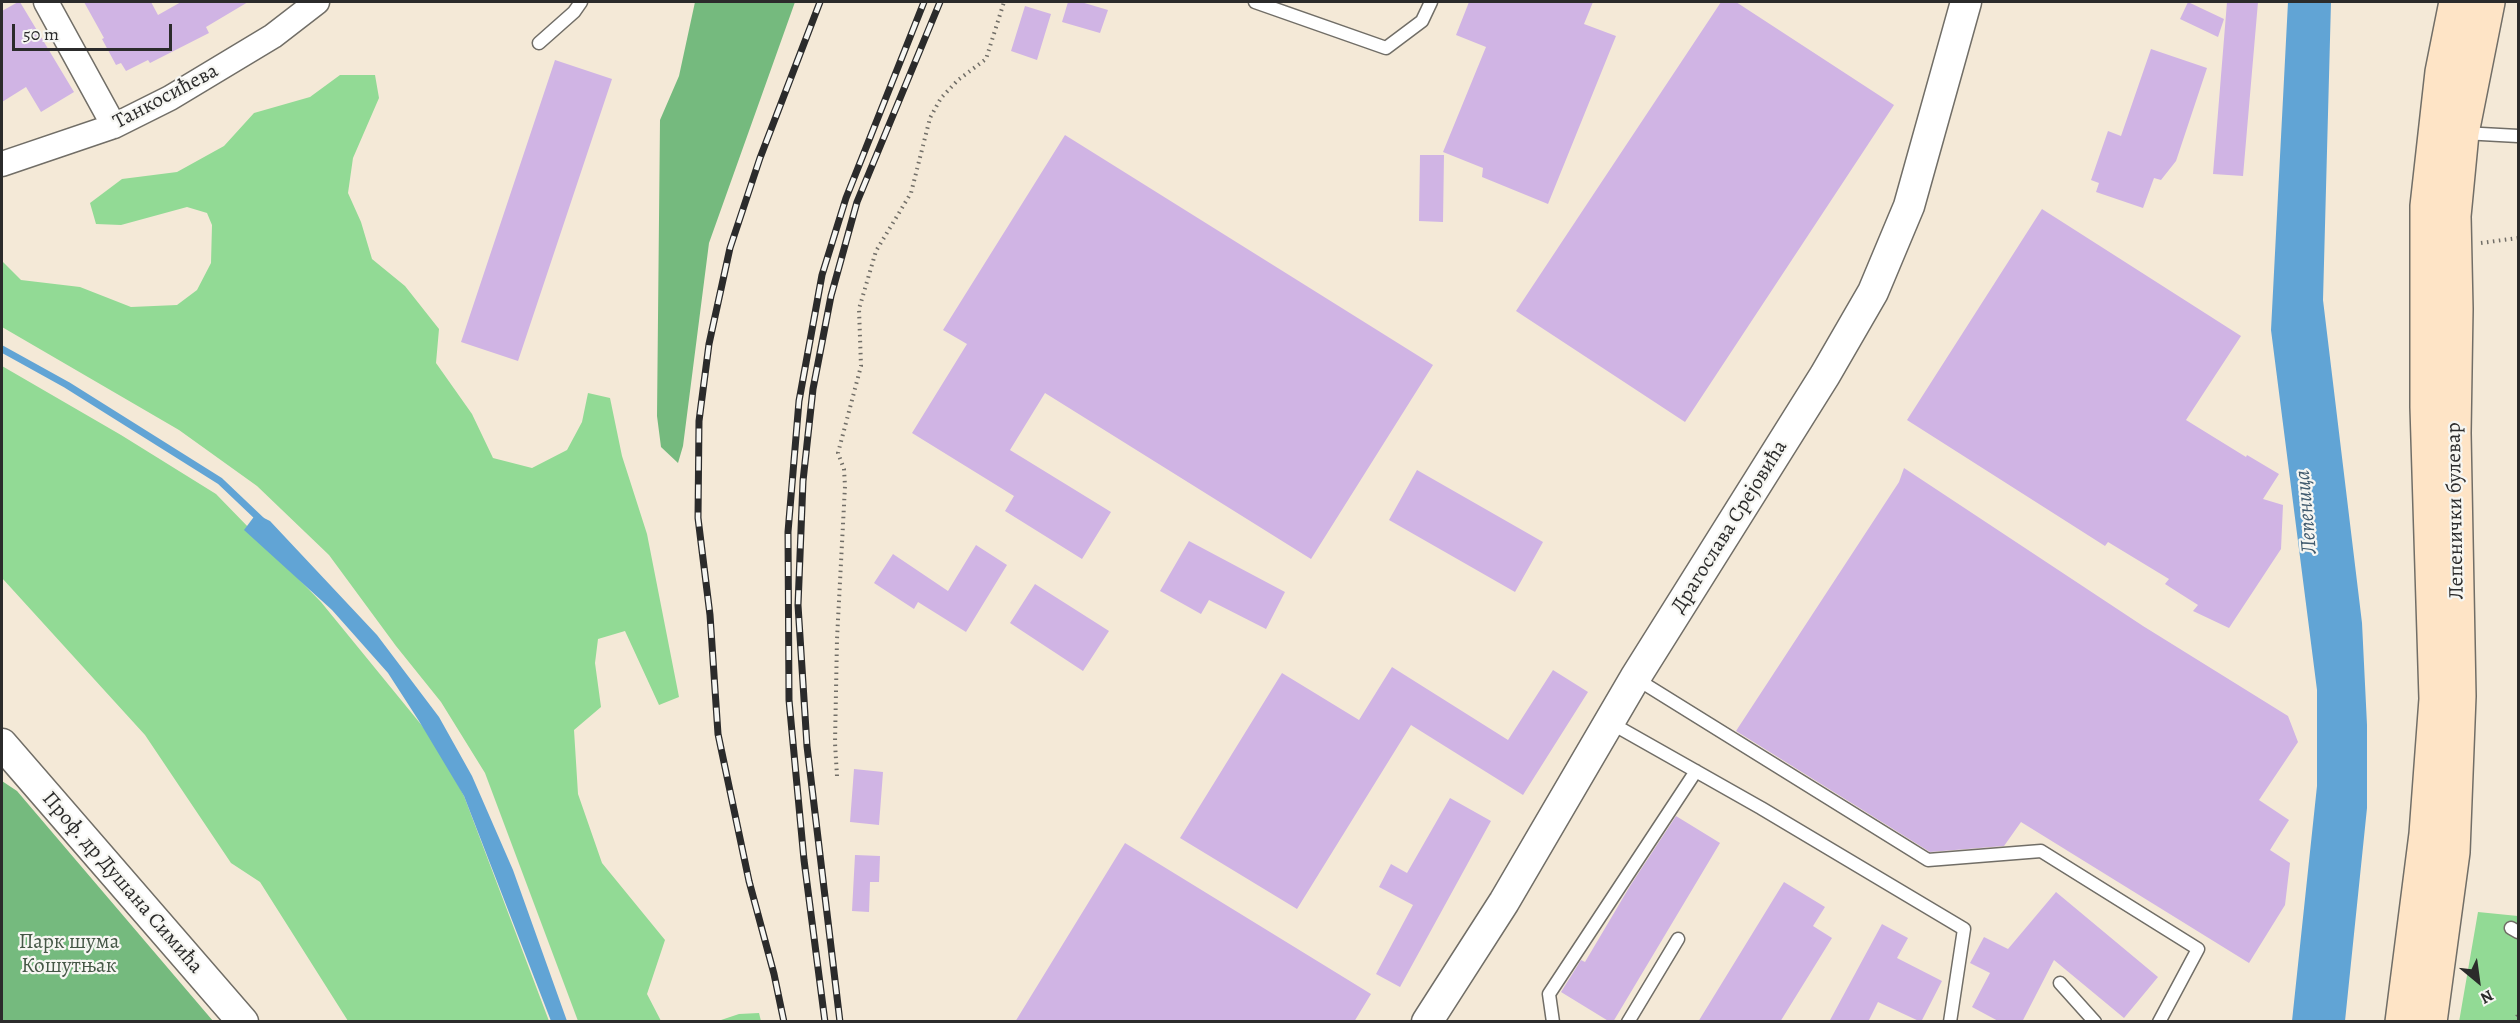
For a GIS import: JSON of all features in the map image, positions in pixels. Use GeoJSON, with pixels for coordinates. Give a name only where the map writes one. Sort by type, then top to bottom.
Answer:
{"type":"FeatureCollection","features":[{"type":"Feature","properties":{"kind":"main road","name":"Лепенички булевар"},"geometry":{"type":"LineString","coordinates":[[2402,1022],[2426,834],[2436,699],[2427,407],[2427,206],[2442,72],[2456,2]]}},
{"type":"Feature","properties":{"kind":"main road","name":"Лепенички булевар"},"geometry":{"type":"LineString","coordinates":[[2430,1022],[2453,852],[2457,774],[2459,696],[2454,433],[2456,309],[2454,216],[2462,133],[2488,2]]}},
{"type":"Feature","properties":{"kind":"street"},"geometry":{"type":"LineString","coordinates":[[45,2],[114,126]]}},
{"type":"Feature","properties":{"kind":"street","name":"Танкосићева"},"geometry":{"type":"LineString","coordinates":[[2,164],[114,126],[170,98],[273,36],[317,2]]}},
{"type":"Feature","properties":{"kind":"street","name":"Драгослава Срејовића"},"geometry":{"type":"LineString","coordinates":[[1427,1022],[1504,902],[1635,678],[1825,375],[1873,292],[1909,206],[1966,2]]}},
{"type":"Feature","properties":{"kind":"street","name":"Проф. др Душана Симића"},"geometry":{"type":"LineString","coordinates":[[2,744],[243,1022]]}},
{"type":"Feature","properties":{"kind":"lane"},"geometry":{"type":"LineString","coordinates":[[538,43],[574,12],[581,2]]}},
{"type":"Feature","properties":{"kind":"lane"},"geometry":{"type":"LineString","coordinates":[[1255,2],[1386,48],[1422,21],[1431,2]]}},
{"type":"Feature","properties":{"kind":"lane"},"geometry":{"type":"LineString","coordinates":[[2462,133],[2518,136]]}},
{"type":"Feature","properties":{"kind":"lane"},"geometry":{"type":"LineString","coordinates":[[1635,678],[1929,860],[2041,851],[2198,949],[2159,1022]]}},
{"type":"Feature","properties":{"kind":"lane"},"geometry":{"type":"LineString","coordinates":[[1609,722],[1964,929],[1950,1022]]}},
{"type":"Feature","properties":{"kind":"lane"},"geometry":{"type":"LineString","coordinates":[[1553,1022],[1549,994],[1696,771]]}},
{"type":"Feature","properties":{"kind":"lane"},"geometry":{"type":"LineString","coordinates":[[1628,1022],[1678,939]]}},
{"type":"Feature","properties":{"kind":"lane"},"geometry":{"type":"LineString","coordinates":[[2060,982],[2095,1022]]}},
{"type":"Feature","properties":{"kind":"path"},"geometry":{"type":"LineString","coordinates":[[837,776],[837,639],[845,486],[844,470],[838,453],[861,366],[859,309],[876,251],[911,193],[930,118],[941,98],[958,80],[986,58],[1004,2]]}},
{"type":"Feature","properties":{"kind":"path"},"geometry":{"type":"LineString","coordinates":[[2514,1022],[2518,1016]]}},
{"type":"Feature","properties":{"kind":"green space"},"geometry":{"type":"Polygon","coordinates":[[[695,2],[795,2],[709,243],[683,446],[678,463],[661,447],[657,416],[660,120],[679,76],[695,2]]]}},
{"type":"Feature","properties":{"kind":"green space"},"geometry":{"type":"Polygon","coordinates":[[[340,75],[375,75],[379,98],[353,158],[348,193],[361,222],[372,259],[405,286],[439,329],[436,363],[472,414],[493,458],[532,468],[567,450],[582,422],[588,393],[610,398],[622,456],[647,534],[679,697],[659,705],[625,631],[598,639],[595,663],[601,707],[574,730],[578,794],[602,863],[665,940],[647,994],[661,1021],[578,1021],[485,773],[441,702],[396,646],[329,555],[257,486],[179,430],[2,327],[2,261],[21,280],[80,287],[131,307],[177,305],[197,290],[211,263],[212,225],[207,213],[187,207],[121,225],[96,224],[90,203],[122,179],[177,172],[224,146],[254,113],[310,97],[340,75]]]}},
{"type":"Feature","properties":{"kind":"green space"},"geometry":{"type":"Polygon","coordinates":[[[2,366],[121,435],[216,494],[321,602],[437,744],[464,796],[549,1021],[348,1021],[260,882],[231,863],[145,735],[2,578],[2,366]]]}},
{"type":"Feature","properties":{"kind":"green space","name":"Парк шума Кошутњак"},"geometry":{"type":"Polygon","coordinates":[[[2,781],[17,791],[213,1021],[2,1021],[2,781]]]}},
{"type":"Feature","properties":{"kind":"green space"},"geometry":{"type":"Polygon","coordinates":[[[2478,912],[2518,916],[2518,1021],[2459,1022],[2478,912]]]}},
{"type":"Feature","properties":{"kind":"green space"},"geometry":{"type":"Polygon","coordinates":[[[759,1013],[761,1021],[718,1021],[739,1014],[759,1013]]]}},
{"type":"Feature","properties":{"kind":"water","name":"Лепеница"},"geometry":{"type":"Polygon","coordinates":[[[2288,2],[2331,2],[2323,300],[2362,623],[2367,725],[2367,808],[2345,1021],[2292,1021],[2317,786],[2317,690],[2271,330],[2288,2]]]}},
{"type":"Feature","properties":{"kind":"water"},"geometry":{"type":"Polygon","coordinates":[[[256,514],[270,521],[377,635],[439,717],[472,776],[513,870],[567,1021],[551,1021],[464,796],[419,721],[388,673],[332,610],[244,530],[256,514]]]}},
{"type":"Feature","properties":{"kind":"building"},"geometry":{"type":"Polygon","coordinates":[[[18,2],[74,92],[41,112],[26,87],[2,102],[2,11],[18,2]]]}},
{"type":"Feature","properties":{"kind":"building"},"geometry":{"type":"Polygon","coordinates":[[[84,2],[151,2],[158,15],[181,2],[248,2],[206,27],[209,33],[150,63],[148,60],[126,71],[121,63],[116,65],[84,2]]]}},
{"type":"Feature","properties":{"kind":"building"},"geometry":{"type":"Polygon","coordinates":[[[1068,2],[1081,2],[1108,10],[1100,33],[1062,22],[1068,2]]]}},
{"type":"Feature","properties":{"kind":"building"},"geometry":{"type":"Polygon","coordinates":[[[1469,2],[1593,2],[1584,24],[1616,36],[1548,204],[1482,177],[1483,168],[1443,152],[1486,47],[1456,35],[1469,2]]]}},
{"type":"Feature","properties":{"kind":"building"},"geometry":{"type":"Polygon","coordinates":[[[1721,2],[1736,2],[1894,105],[1685,422],[1516,311],[1721,2]]]}},
{"type":"Feature","properties":{"kind":"building"},"geometry":{"type":"Polygon","coordinates":[[[2188,2],[2224,19],[2218,37],[2180,19],[2188,2]]]}},
{"type":"Feature","properties":{"kind":"building"},"geometry":{"type":"Polygon","coordinates":[[[2227,2],[2258,2],[2243,176],[2213,174],[2227,2]]]}},
{"type":"Feature","properties":{"kind":"building"},"geometry":{"type":"Polygon","coordinates":[[[1025,6],[1051,14],[1037,60],[1011,51],[1025,6]]]}},
{"type":"Feature","properties":{"kind":"building"},"geometry":{"type":"Polygon","coordinates":[[[2151,49],[2207,68],[2176,161],[2161,180],[2154,178],[2143,208],[2096,192],[2099,183],[2091,180],[2108,131],[2121,136],[2151,49]]]}},
{"type":"Feature","properties":{"kind":"building"},"geometry":{"type":"Polygon","coordinates":[[[555,60],[612,79],[518,361],[461,342],[555,60]]]}},
{"type":"Feature","properties":{"kind":"building"},"geometry":{"type":"Polygon","coordinates":[[[1065,135],[1433,365],[1311,559],[1045,393],[1010,450],[1111,512],[1082,559],[1005,511],[1014,496],[912,433],[967,344],[943,330],[1065,135]]]}},
{"type":"Feature","properties":{"kind":"building"},"geometry":{"type":"Polygon","coordinates":[[[1420,155],[1444,155],[1443,222],[1419,221],[1420,155]]]}},
{"type":"Feature","properties":{"kind":"building"},"geometry":{"type":"Polygon","coordinates":[[[2042,209],[2241,336],[2186,420],[2246,457],[2247,455],[2279,474],[2263,499],[2283,505],[2281,549],[2229,628],[2193,611],[2198,605],[2165,584],[2169,579],[2108,542],[2105,546],[1907,420],[2042,209]]]}},
{"type":"Feature","properties":{"kind":"building"},"geometry":{"type":"Polygon","coordinates":[[[1904,468],[2143,626],[2288,716],[2298,742],[2259,800],[2289,820],[2270,850],[2290,863],[2285,905],[2249,963],[2021,822],[2004,846],[1930,852],[1736,731],[1899,482],[1904,468]]]}},
{"type":"Feature","properties":{"kind":"building"},"geometry":{"type":"Polygon","coordinates":[[[1417,470],[1543,542],[1515,592],[1389,520],[1417,470]]]}},
{"type":"Feature","properties":{"kind":"building"},"geometry":{"type":"Polygon","coordinates":[[[1189,541],[1285,592],[1266,629],[1209,600],[1201,614],[1160,591],[1189,541]]]}},
{"type":"Feature","properties":{"kind":"building"},"geometry":{"type":"Polygon","coordinates":[[[976,545],[1007,565],[966,632],[918,602],[914,609],[874,583],[893,554],[948,591],[976,545]]]}},
{"type":"Feature","properties":{"kind":"building"},"geometry":{"type":"Polygon","coordinates":[[[1035,584],[1109,631],[1083,671],[1010,623],[1035,584]]]}},
{"type":"Feature","properties":{"kind":"building"},"geometry":{"type":"Polygon","coordinates":[[[1392,667],[1508,740],[1553,670],[1588,692],[1523,795],[1411,725],[1297,909],[1180,838],[1282,673],[1359,720],[1392,667]]]}},
{"type":"Feature","properties":{"kind":"building"},"geometry":{"type":"Polygon","coordinates":[[[854,769],[883,772],[879,825],[850,822],[854,769]]]}},
{"type":"Feature","properties":{"kind":"building"},"geometry":{"type":"Polygon","coordinates":[[[1450,798],[1491,821],[1400,987],[1376,974],[1413,905],[1379,887],[1391,864],[1407,873],[1450,798]]]}},
{"type":"Feature","properties":{"kind":"building"},"geometry":{"type":"Polygon","coordinates":[[[1676,816],[1720,843],[1613,1022],[1610,1022],[1561,992],[1581,960],[1585,962],[1630,886],[1676,816]]]}},
{"type":"Feature","properties":{"kind":"building"},"geometry":{"type":"Polygon","coordinates":[[[1125,843],[1371,994],[1354,1022],[1015,1022],[1125,843]]]}},
{"type":"Feature","properties":{"kind":"building"},"geometry":{"type":"Polygon","coordinates":[[[855,855],[880,856],[879,882],[870,882],[869,912],[852,911],[855,855]]]}},
{"type":"Feature","properties":{"kind":"building"},"geometry":{"type":"Polygon","coordinates":[[[1784,882],[1825,907],[1813,926],[1832,938],[1780,1022],[1698,1022],[1784,882]]]}},
{"type":"Feature","properties":{"kind":"building"},"geometry":{"type":"Polygon","coordinates":[[[2056,892],[2158,977],[2124,1018],[2054,960],[2022,1022],[2000,1022],[1972,1007],[1990,973],[1970,963],[1984,937],[2008,949],[2056,892]]]}},
{"type":"Feature","properties":{"kind":"building"},"geometry":{"type":"Polygon","coordinates":[[[1882,924],[1908,938],[1897,958],[1942,981],[1921,1022],[1878,1002],[1868,1022],[1829,1022],[1882,924]]]}},
{"type":"Feature","properties":{"kind":"waterway"},"geometry":{"type":"LineString","coordinates":[[2,349],[67,385],[220,481],[261,520]]}},
{"type":"Feature","properties":{"kind":"railway"},"geometry":{"type":"LineString","coordinates":[[784,1022],[774,974],[749,881],[718,734],[710,615],[698,518],[699,421],[709,344],[730,248],[760,158],[820,2]]}},
{"type":"Feature","properties":{"kind":"railway"},"geometry":{"type":"LineString","coordinates":[[825,1022],[804,860],[789,700],[788,532],[799,401],[822,275],[846,198],[924,2]]}},
{"type":"Feature","properties":{"kind":"railway"},"geometry":{"type":"LineString","coordinates":[[840,1022],[807,746],[798,605],[803,481],[813,389],[831,296],[857,202],[940,2]]}}]}
